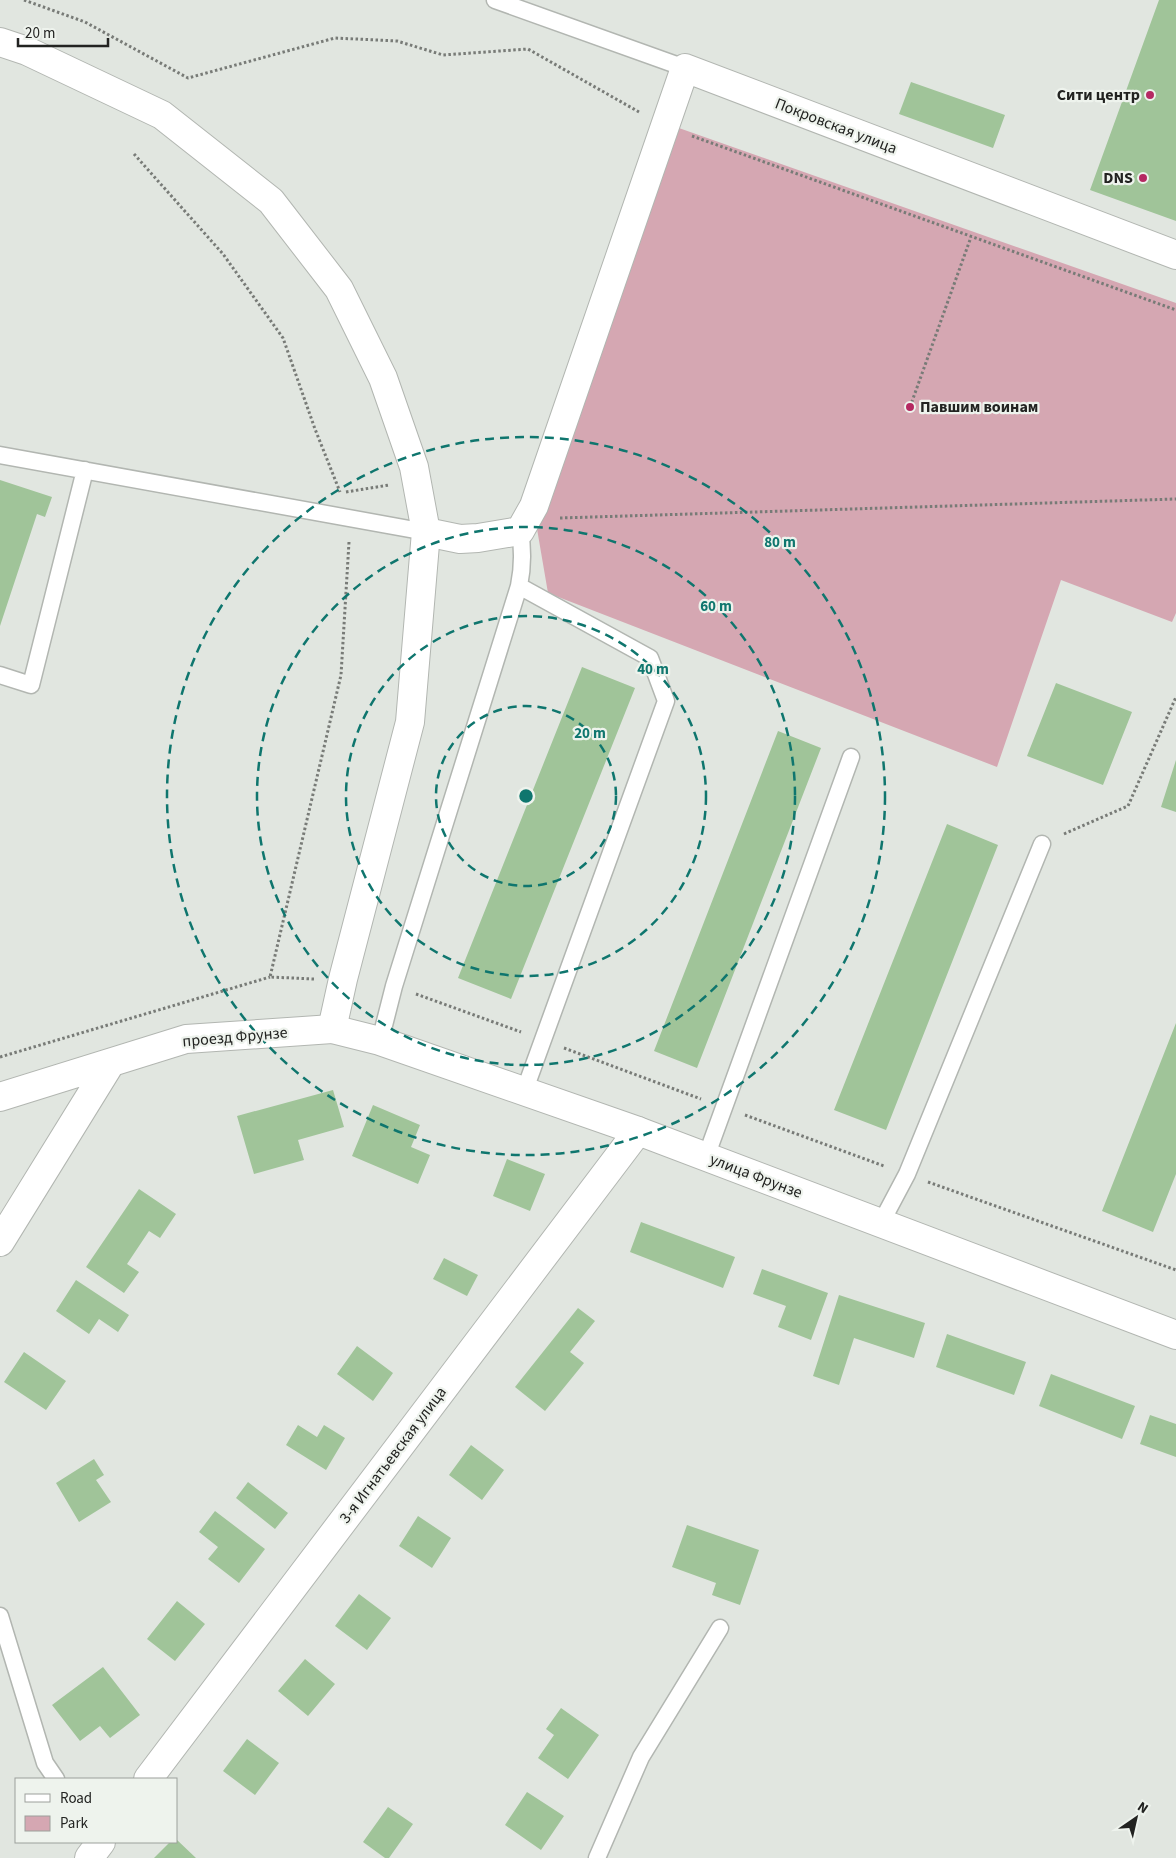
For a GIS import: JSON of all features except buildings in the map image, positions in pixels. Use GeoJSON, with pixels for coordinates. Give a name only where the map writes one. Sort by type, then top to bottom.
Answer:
{"type":"FeatureCollection","features":[{"type":"Feature","properties":{"kind":"street"},"geometry":{"type":"LineString","coordinates":[[0,42],[27,51],[162,115],[271,201],[339,289],[383,378],[414,467],[426,532],[410,722],[343,979],[332,1029]]}},
{"type":"Feature","properties":{"kind":"street"},"geometry":{"type":"LineString","coordinates":[[426,532],[460,539],[520,531],[534,506],[685,68]]}},
{"type":"Feature","properties":{"kind":"street","name":"Покровская улица"},"geometry":{"type":"LineString","coordinates":[[685,68],[1176,255]]}},
{"type":"Feature","properties":{"kind":"street","name":"улица Фрунзе"},"geometry":{"type":"LineString","coordinates":[[332,1029],[380,1042],[638,1131],[1176,1335]]}},
{"type":"Feature","properties":{"kind":"street","name":"проезд Фрунзе"},"geometry":{"type":"LineString","coordinates":[[0,1097],[186,1039],[332,1029]]}},
{"type":"Feature","properties":{"kind":"street"},"geometry":{"type":"LineString","coordinates":[[0,1242],[110,1064]]}},
{"type":"Feature","properties":{"kind":"street","name":"3-я Игнатьевская улица"},"geometry":{"type":"LineString","coordinates":[[149,1778],[638,1131]]}},
{"type":"Feature","properties":{"kind":"lane","name":"Покровская улица"},"geometry":{"type":"LineString","coordinates":[[495,0],[525,5],[685,68]]}},
{"type":"Feature","properties":{"kind":"lane"},"geometry":{"type":"LineString","coordinates":[[0,454],[426,532]]}},
{"type":"Feature","properties":{"kind":"lane"},"geometry":{"type":"LineString","coordinates":[[0,675],[31,685],[85,470]]}},
{"type":"Feature","properties":{"kind":"lane"},"geometry":{"type":"LineString","coordinates":[[380,1042],[394,986],[519,586],[523,567],[523,548],[520,531]]}},
{"type":"Feature","properties":{"kind":"lane"},"geometry":{"type":"LineString","coordinates":[[519,586],[650,658],[666,702],[524,1092]]}},
{"type":"Feature","properties":{"kind":"lane"},"geometry":{"type":"LineString","coordinates":[[706,1157],[851,757]]}},
{"type":"Feature","properties":{"kind":"lane"},"geometry":{"type":"LineString","coordinates":[[881,1223],[907,1174],[1042,844]]}},
{"type":"Feature","properties":{"kind":"lane"},"geometry":{"type":"LineString","coordinates":[[0,1616],[45,1763],[55,1778]]}},
{"type":"Feature","properties":{"kind":"lane"},"geometry":{"type":"LineString","coordinates":[[597,1858],[641,1757],[720,1628]]}},
{"type":"Feature","properties":{"kind":"path"},"geometry":{"type":"LineString","coordinates":[[24,0],[85,22],[188,78],[335,38],[397,40],[443,55],[528,49],[665,126],[1176,310]]}},
{"type":"Feature","properties":{"kind":"path"},"geometry":{"type":"LineString","coordinates":[[134,154],[223,254],[283,338],[315,429],[350,519],[341,675],[270,978]]}},
{"type":"Feature","properties":{"kind":"path"},"geometry":{"type":"LineString","coordinates":[[910,407],[971,237]]}},
{"type":"Feature","properties":{"kind":"path"},"geometry":{"type":"LineString","coordinates":[[560,518],[1176,499]]}},
{"type":"Feature","properties":{"kind":"path"},"geometry":{"type":"LineString","coordinates":[[1042,844],[1128,806],[1176,697]]}},
{"type":"Feature","properties":{"kind":"path"},"geometry":{"type":"LineString","coordinates":[[0,1057],[270,978],[343,979]]}},
{"type":"Feature","properties":{"kind":"path"},"geometry":{"type":"LineString","coordinates":[[394,986],[724,1108],[1176,1270]]}},
{"type":"Feature","properties":{"kind":"green space"},"geometry":{"type":"Polygon","coordinates":[[[676,127],[1176,303],[1176,613],[1172,622],[1061,580],[997,767],[548,593],[536,523],[676,127]]]}},
{"type":"Feature","properties":{"kind":"place","name":"Сити центр"},"geometry":{"type":"Point","coordinates":[1150,95]}},
{"type":"Feature","properties":{"kind":"place","name":"DNS"},"geometry":{"type":"Point","coordinates":[1143,178]}},
{"type":"Feature","properties":{"kind":"place","name":"Павшим воинам"},"geometry":{"type":"Point","coordinates":[910,407]}}]}
